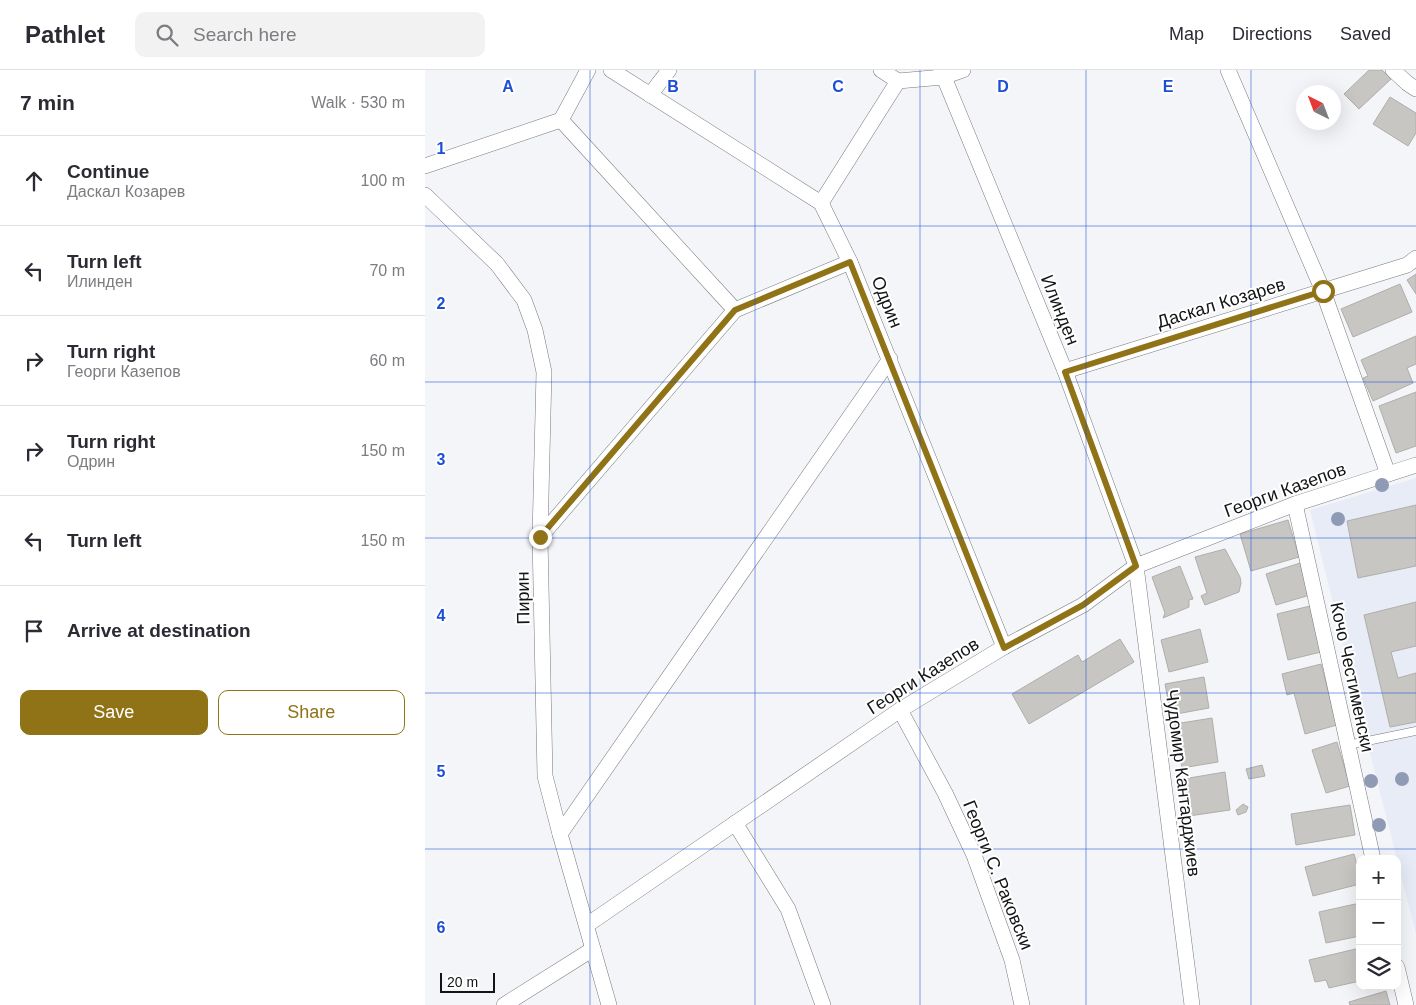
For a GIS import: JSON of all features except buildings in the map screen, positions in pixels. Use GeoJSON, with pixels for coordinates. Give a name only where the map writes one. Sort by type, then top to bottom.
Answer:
{"type":"FeatureCollection","features":[{"type":"Feature","properties":{"kind":"street"},"geometry":{"type":"LineString","coordinates":[[425,166],[561,120],[588,70]]}},
{"type":"Feature","properties":{"kind":"street"},"geometry":{"type":"LineString","coordinates":[[611,70],[821,203],[898,81]]}},
{"type":"Feature","properties":{"kind":"street"},"geometry":{"type":"LineString","coordinates":[[650,95],[669,70]]}},
{"type":"Feature","properties":{"kind":"street"},"geometry":{"type":"LineString","coordinates":[[881,70],[898,81],[963,70]]}},
{"type":"Feature","properties":{"kind":"street"},"geometry":{"type":"LineString","coordinates":[[1228,70],[1323,291],[1388,474]]}},
{"type":"Feature","properties":{"kind":"street"},"geometry":{"type":"LineString","coordinates":[[1393,70],[1416,89]]}},
{"type":"Feature","properties":{"kind":"street","name":"Илинден"},"geometry":{"type":"LineString","coordinates":[[942,73],[1065,372],[1136,566]]}},
{"type":"Feature","properties":{"kind":"street"},"geometry":{"type":"LineString","coordinates":[[561,120],[735,310]]}},
{"type":"Feature","properties":{"kind":"street","name":"Пирин"},"geometry":{"type":"LineString","coordinates":[[425,194],[497,264],[523,300],[535,330],[544,372],[540,537],[545,776],[609,1005]]}},
{"type":"Feature","properties":{"kind":"street","name":"Одрин"},"geometry":{"type":"LineString","coordinates":[[821,203],[850,262],[1004,648]]}},
{"type":"Feature","properties":{"kind":"street","name":"Даскал Козарев"},"geometry":{"type":"LineString","coordinates":[[1065,372],[1407,265],[1416,258]]}},
{"type":"Feature","properties":{"kind":"street"},"geometry":{"type":"LineString","coordinates":[[540,537],[735,310],[850,262]]}},
{"type":"Feature","properties":{"kind":"street"},"geometry":{"type":"LineString","coordinates":[[560,834],[889,359]]}},
{"type":"Feature","properties":{"kind":"street","name":"Георги Казепов"},"geometry":{"type":"LineString","coordinates":[[587,925],[901,710],[1004,648],[1083,605],[1136,566],[1295,504],[1416,465]]}},
{"type":"Feature","properties":{"kind":"street","name":"Кочо Честименски"},"geometry":{"type":"LineString","coordinates":[[1295,504],[1372,855]]}},
{"type":"Feature","properties":{"kind":"street","name":"Чудомир Кантарджиев"},"geometry":{"type":"LineString","coordinates":[[1136,566],[1192,1005]]}},
{"type":"Feature","properties":{"kind":"street","name":"Георги С. Раковски"},"geometry":{"type":"LineString","coordinates":[[901,710],[945,793],[974,855],[1012,960],[1022,1005]]}},
{"type":"Feature","properties":{"kind":"street"},"geometry":{"type":"LineString","coordinates":[[735,823],[788,909],[823,1005]]}},
{"type":"Feature","properties":{"kind":"street"},"geometry":{"type":"LineString","coordinates":[[504,1005],[593,949]]}},
{"type":"Feature","properties":{"kind":"street"},"geometry":{"type":"LineString","coordinates":[[1401,986],[1405,1005]]}},
{"type":"Feature","properties":{"kind":"lane"},"geometry":{"type":"LineString","coordinates":[[1348,746],[1416,731]]}},
{"type":"Feature","properties":{"kind":"shaded area"},"geometry":{"type":"Polygon","coordinates":[[[1416,478],[1416,934],[1401,875],[1401,855],[1396,855],[1310,510],[1416,478]]]}},
{"type":"Feature","properties":{"kind":"route"},"geometry":{"type":"LineString","coordinates":[[540,537],[735,310],[850,262],[1004,648],[1083,605],[1136,566],[1065,372],[1323,291]]}}]}
